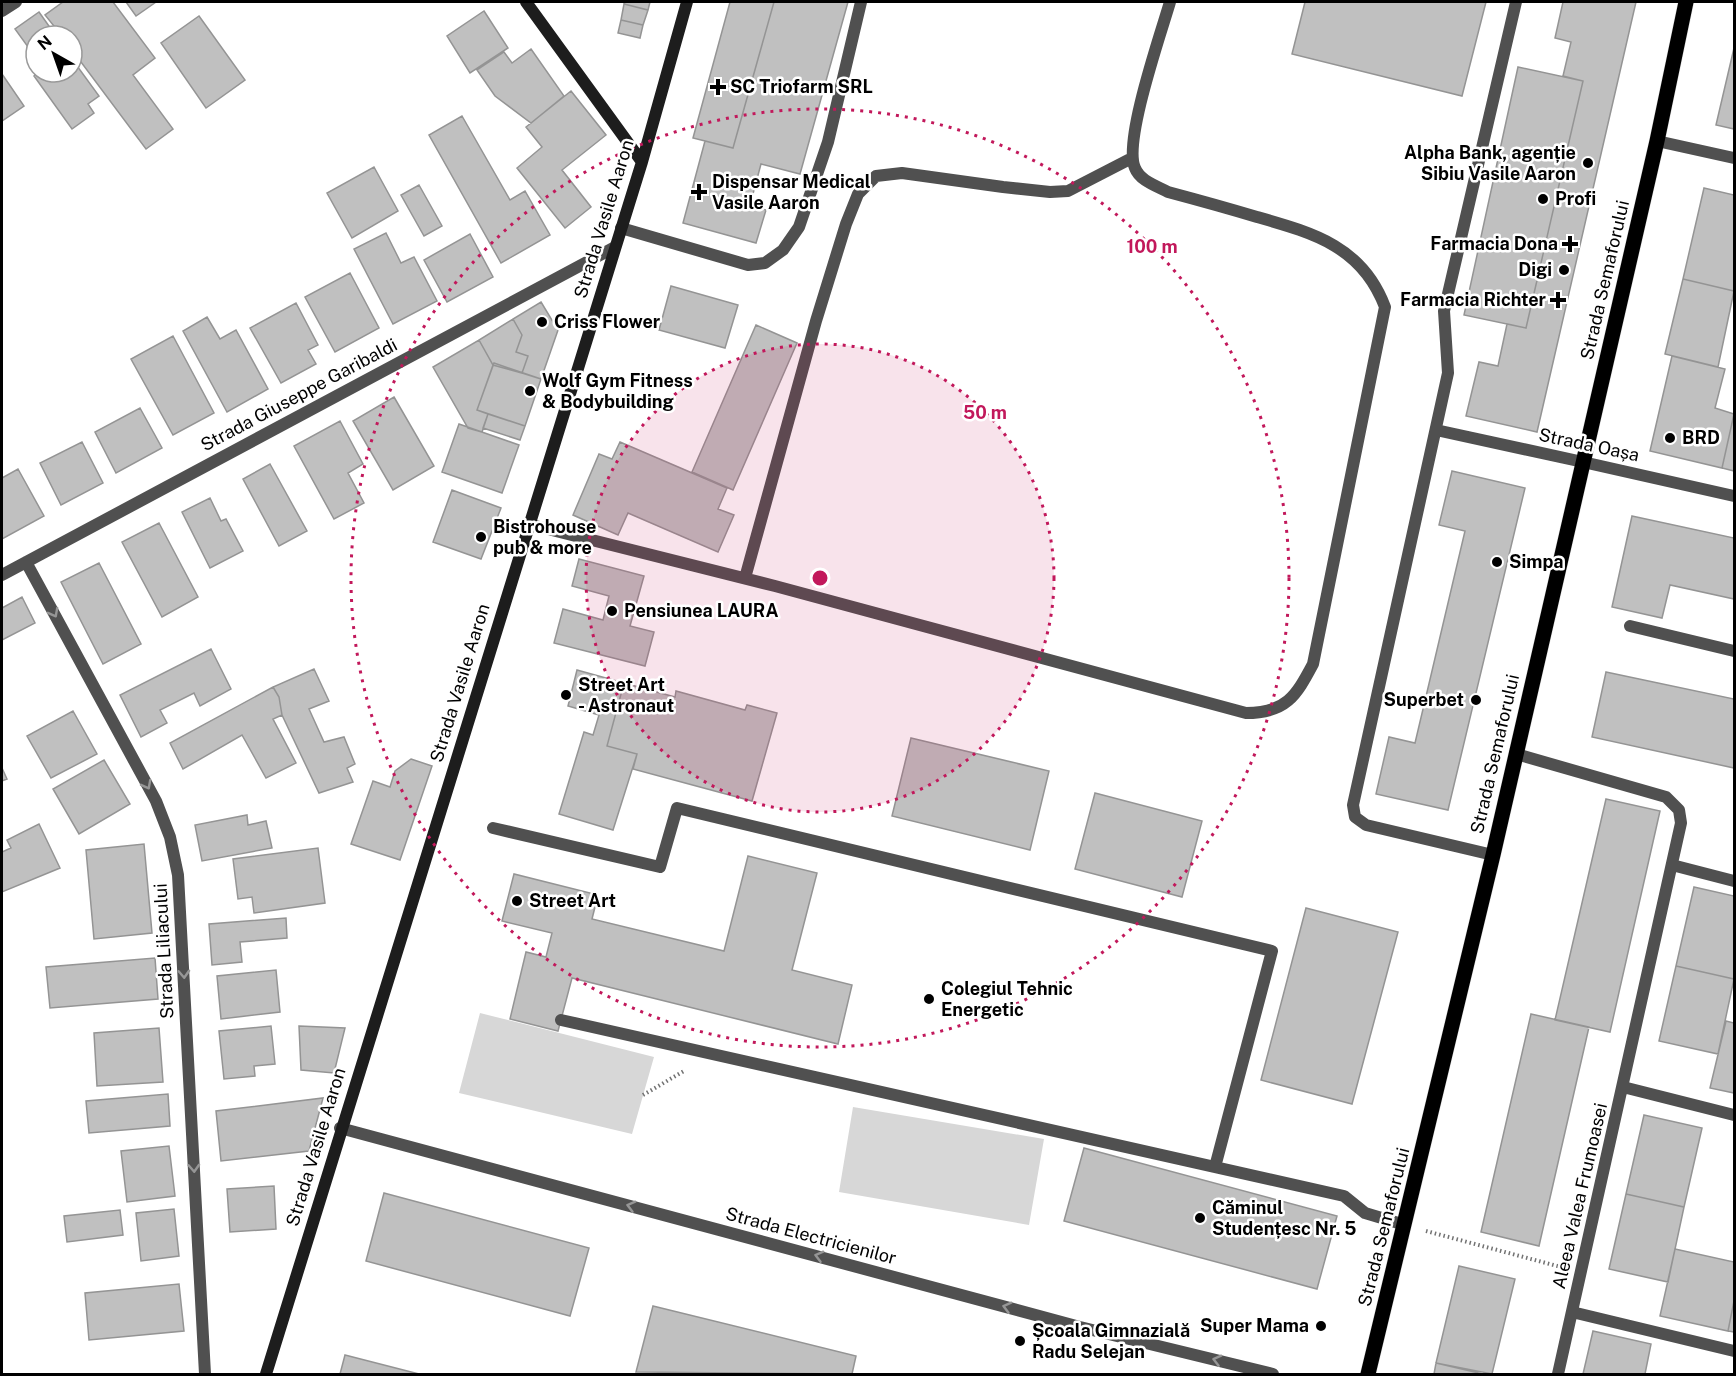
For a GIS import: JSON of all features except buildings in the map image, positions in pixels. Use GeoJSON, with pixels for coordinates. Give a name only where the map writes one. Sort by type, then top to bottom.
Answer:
{"type":"FeatureCollection","features":[{"type":"Feature","properties":{"kind":"main road","name":"Strada Semaforului"},"geometry":{"type":"LineString","coordinates":[[1368,1374],[1493,855],[1657,141],[1686,2]]}},
{"type":"Feature","properties":{"kind":"street"},"geometry":{"type":"LineString","coordinates":[[2,11],[15,2]]}},
{"type":"Feature","properties":{"kind":"street"},"geometry":{"type":"LineString","coordinates":[[526,2],[642,162]]}},
{"type":"Feature","properties":{"kind":"street","name":"Strada Vasile Aaron"},"geometry":{"type":"LineString","coordinates":[[266,1374],[340,1128],[642,162],[687,2]]}},
{"type":"Feature","properties":{"kind":"street"},"geometry":{"type":"LineString","coordinates":[[621,228],[748,265],[765,263],[783,250],[799,227],[828,142],[861,2]]}},
{"type":"Feature","properties":{"kind":"street"},"geometry":{"type":"LineString","coordinates":[[528,524],[745,578],[1246,713],[1266,713],[1285,705],[1301,688],[1314,664],[1385,307],[1378,289],[1364,269],[1347,253],[1315,234],[1168,192],[1146,181],[1135,170],[1132,158],[1132,139],[1170,2]]}},
{"type":"Feature","properties":{"kind":"street"},"geometry":{"type":"LineString","coordinates":[[1493,855],[1366,825],[1354,817],[1353,805],[1448,373],[1444,311],[1516,2]]}},
{"type":"Feature","properties":{"kind":"street"},"geometry":{"type":"LineString","coordinates":[[1657,141],[1734,158]]}},
{"type":"Feature","properties":{"kind":"street"},"geometry":{"type":"LineString","coordinates":[[745,578],[816,321],[846,224],[858,194],[876,177],[902,172],[1003,187],[1050,192],[1068,191],[1132,158]]}},
{"type":"Feature","properties":{"kind":"street","name":"Strada Giuseppe Garibaldi"},"geometry":{"type":"LineString","coordinates":[[2,575],[615,247]]}},
{"type":"Feature","properties":{"kind":"street","name":"Strada Oașa"},"geometry":{"type":"LineString","coordinates":[[1436,430],[1734,496]]}},
{"type":"Feature","properties":{"kind":"street","name":"Strada Liliacului"},"geometry":{"type":"LineString","coordinates":[[26,562],[156,801],[170,837],[178,875],[205,1374]]}},
{"type":"Feature","properties":{"kind":"street"},"geometry":{"type":"LineString","coordinates":[[1630,626],[1734,651]]}},
{"type":"Feature","properties":{"kind":"street","name":"Aleea Valea Frumoasei"},"geometry":{"type":"LineString","coordinates":[[1516,754],[1666,797],[1679,810],[1681,823],[1558,1374]]}},
{"type":"Feature","properties":{"kind":"street"},"geometry":{"type":"LineString","coordinates":[[493,828],[660,867],[677,808],[1272,951],[1215,1167]]}},
{"type":"Feature","properties":{"kind":"street"},"geometry":{"type":"LineString","coordinates":[[1672,865],[1734,881]]}},
{"type":"Feature","properties":{"kind":"street"},"geometry":{"type":"LineString","coordinates":[[561,1020],[1344,1196],[1365,1213],[1405,1225]]}},
{"type":"Feature","properties":{"kind":"street","name":"Aleea Valea Frumoasei"},"geometry":{"type":"LineString","coordinates":[[1623,1087],[1734,1115]]}},
{"type":"Feature","properties":{"kind":"street","name":"Strada Electricienilor"},"geometry":{"type":"LineString","coordinates":[[340,1128],[1080,1327],[1273,1374]]}},
{"type":"Feature","properties":{"kind":"street","name":"Aleea Valea Frumoasei"},"geometry":{"type":"LineString","coordinates":[[1572,1312],[1734,1351]]}},
{"type":"Feature","properties":{"kind":"path"},"geometry":{"type":"LineString","coordinates":[[643,1095],[712,1054]]}},
{"type":"Feature","properties":{"kind":"path"},"geometry":{"type":"LineString","coordinates":[[1405,1225],[1581,1273]]}},
{"type":"Feature","properties":{"kind":"shaded area"},"geometry":{"type":"Polygon","coordinates":[[[480,1013],[654,1057],[632,1134],[459,1093],[480,1013]]]}},
{"type":"Feature","properties":{"kind":"shaded area"},"geometry":{"type":"Polygon","coordinates":[[[853,1107],[1044,1139],[1029,1225],[839,1192],[853,1107]]]}},
{"type":"Feature","properties":{"kind":"place","name":"SC Triofarm SRL"},"geometry":{"type":"Point","coordinates":[718,87]}},
{"type":"Feature","properties":{"kind":"place","name":"Alpha Bank, agenție Sibiu Vasile Aaron"},"geometry":{"type":"Point","coordinates":[1588,163]}},
{"type":"Feature","properties":{"kind":"place","name":"Dispensar Medical Vasile Aaron"},"geometry":{"type":"Point","coordinates":[699,192]}},
{"type":"Feature","properties":{"kind":"place","name":"Profi"},"geometry":{"type":"Point","coordinates":[1543,199]}},
{"type":"Feature","properties":{"kind":"place","name":"Farmacia Dona"},"geometry":{"type":"Point","coordinates":[1570,244]}},
{"type":"Feature","properties":{"kind":"place","name":"Digi"},"geometry":{"type":"Point","coordinates":[1564,270]}},
{"type":"Feature","properties":{"kind":"place","name":"Farmacia Richter"},"geometry":{"type":"Point","coordinates":[1558,300]}},
{"type":"Feature","properties":{"kind":"place","name":"Criss Flower"},"geometry":{"type":"Point","coordinates":[542,322]}},
{"type":"Feature","properties":{"kind":"place","name":"Wolf Gym Fitness & Bodybuilding"},"geometry":{"type":"Point","coordinates":[530,391]}},
{"type":"Feature","properties":{"kind":"place","name":"BRD"},"geometry":{"type":"Point","coordinates":[1670,438]}},
{"type":"Feature","properties":{"kind":"place","name":"Bistrohouse pub & more"},"geometry":{"type":"Point","coordinates":[481,537]}},
{"type":"Feature","properties":{"kind":"place","name":"Simpa"},"geometry":{"type":"Point","coordinates":[1497,562]}},
{"type":"Feature","properties":{"kind":"place","name":"Pensiunea LAURA"},"geometry":{"type":"Point","coordinates":[612,611]}},
{"type":"Feature","properties":{"kind":"place","name":"Street Art - Astronaut"},"geometry":{"type":"Point","coordinates":[566,695]}},
{"type":"Feature","properties":{"kind":"place","name":"Superbet"},"geometry":{"type":"Point","coordinates":[1476,700]}},
{"type":"Feature","properties":{"kind":"place","name":"Street Art"},"geometry":{"type":"Point","coordinates":[517,901]}},
{"type":"Feature","properties":{"kind":"place","name":"Colegiul Tehnic Energetic"},"geometry":{"type":"Point","coordinates":[929,999]}},
{"type":"Feature","properties":{"kind":"place","name":"Căminul Studențesc Nr. 5"},"geometry":{"type":"Point","coordinates":[1200,1218]}},
{"type":"Feature","properties":{"kind":"place","name":"Super Mama"},"geometry":{"type":"Point","coordinates":[1321,1326]}},
{"type":"Feature","properties":{"kind":"place","name":"Școala Gimnazială Radu Selejan"},"geometry":{"type":"Point","coordinates":[1020,1341]}}]}
